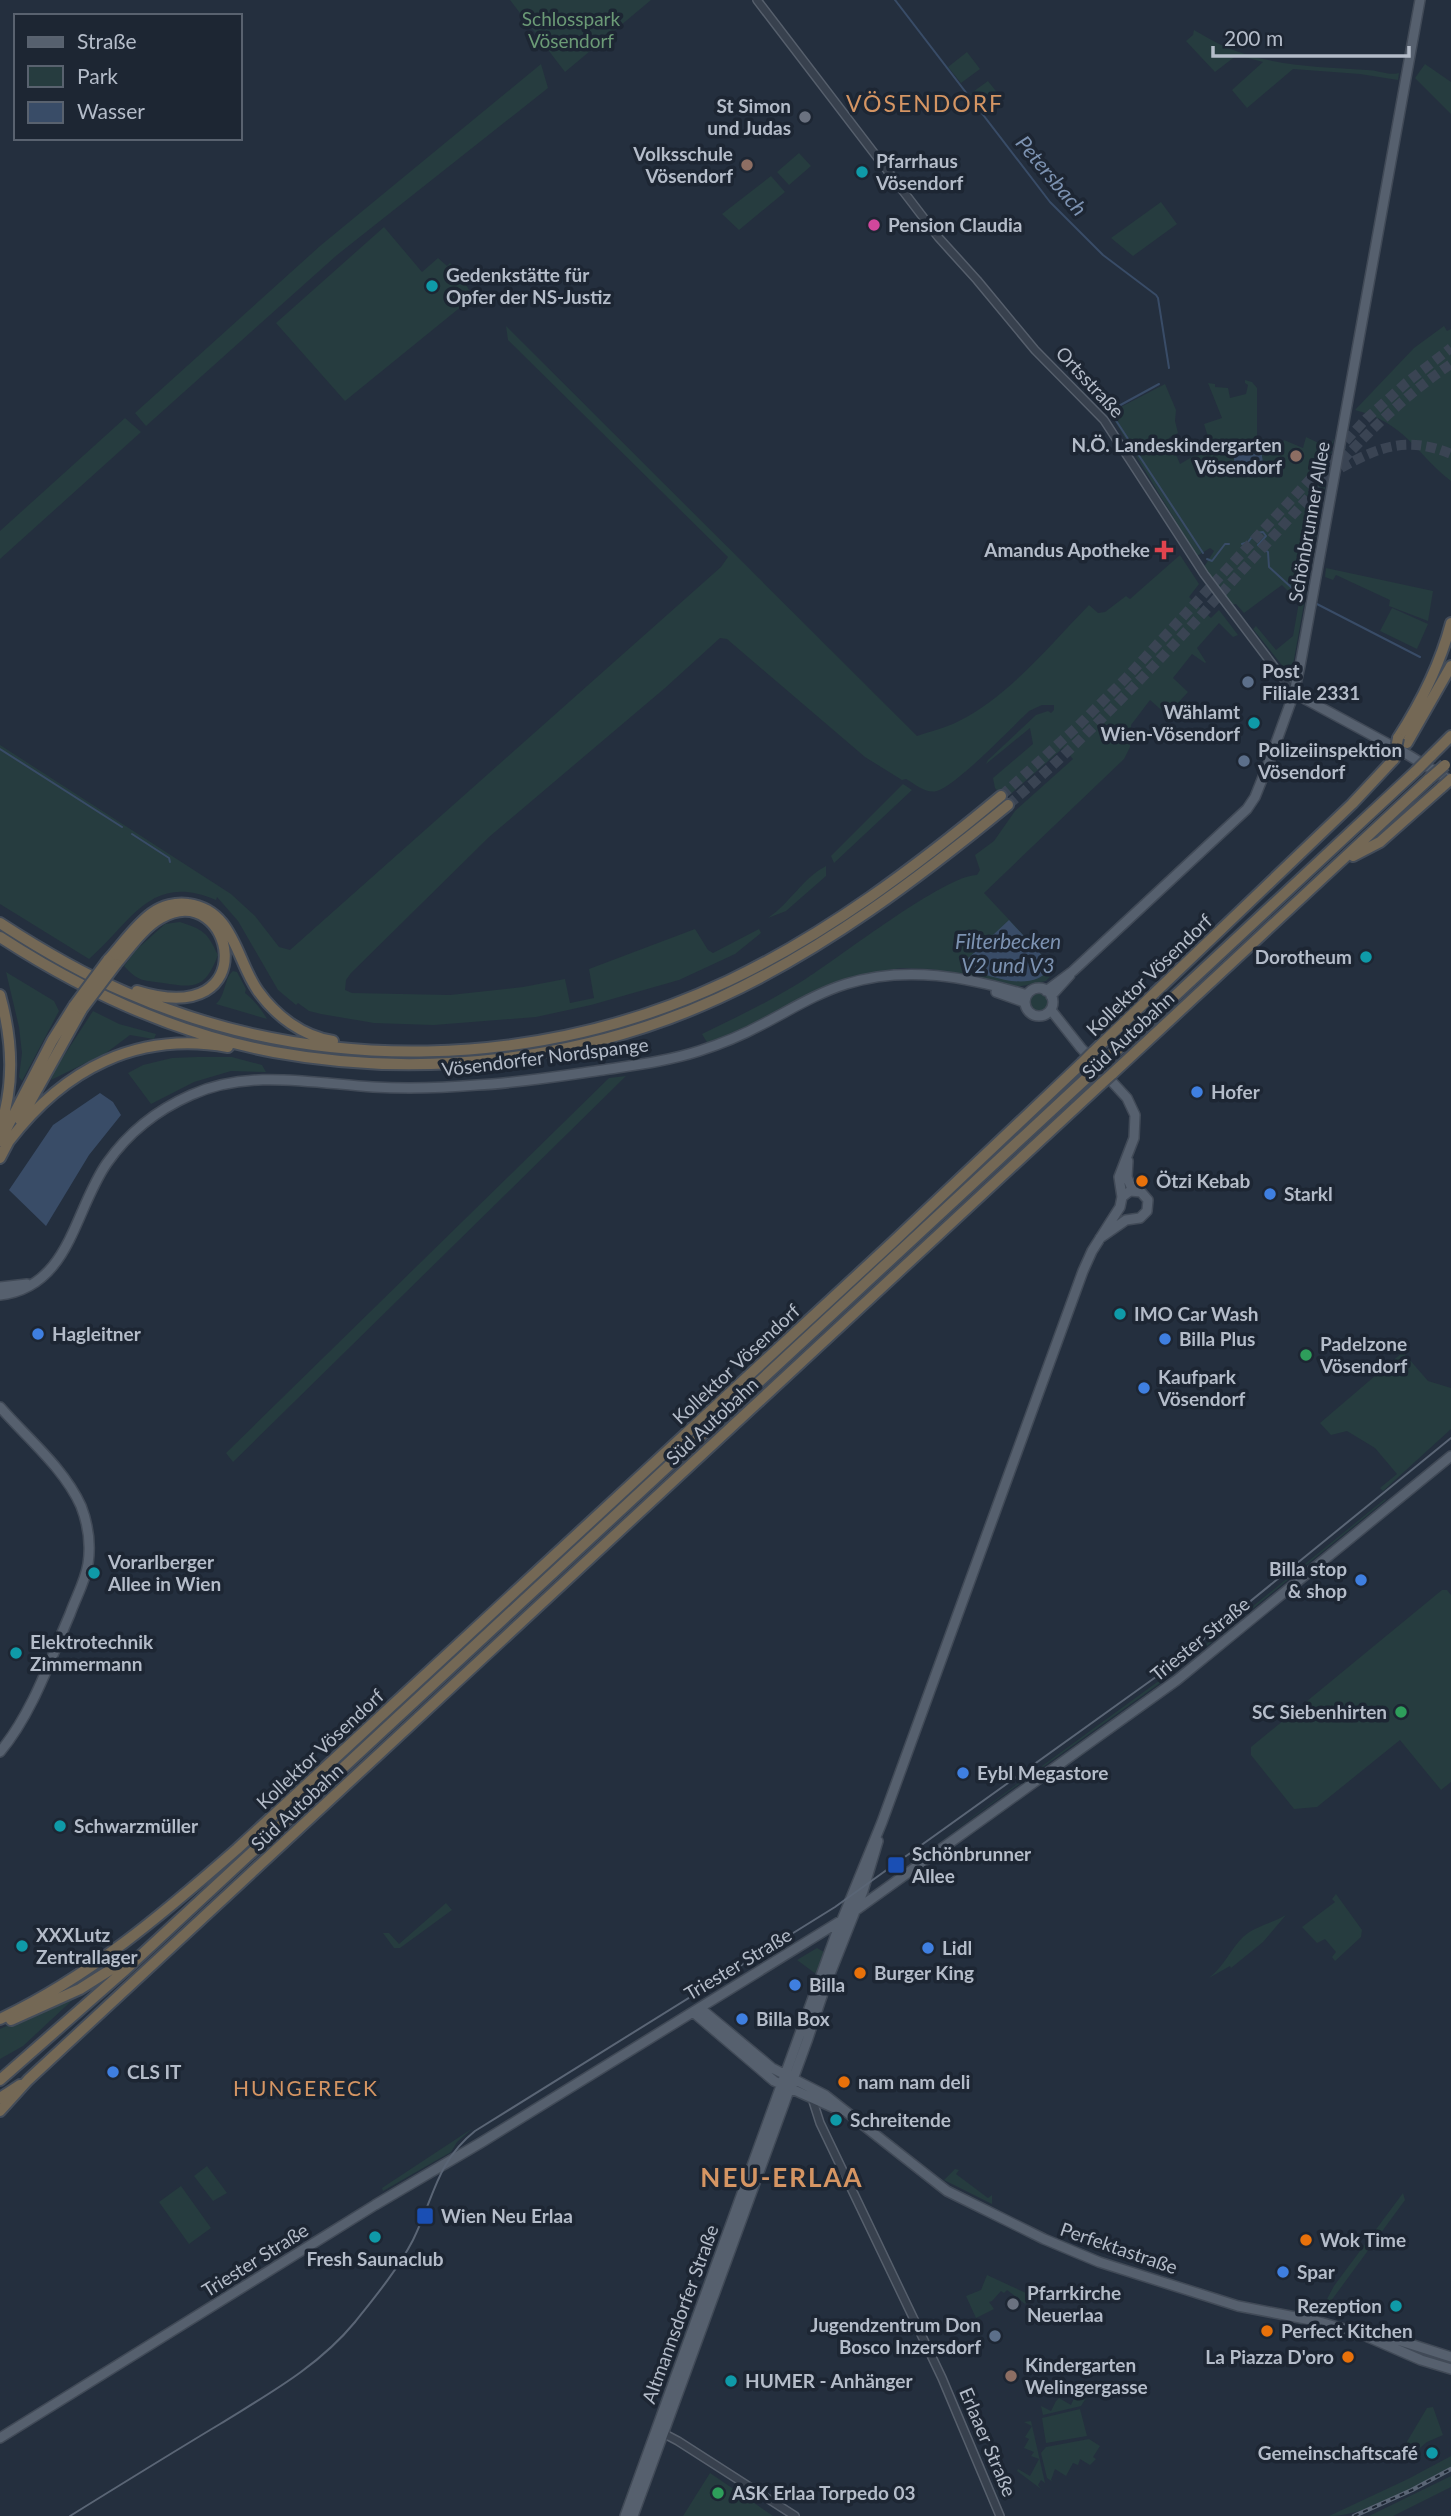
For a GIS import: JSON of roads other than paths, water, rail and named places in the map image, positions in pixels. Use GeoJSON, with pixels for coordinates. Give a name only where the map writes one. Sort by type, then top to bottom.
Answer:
{"type":"FeatureCollection","features":[{"type":"Feature","properties":{"kind":"highway"},"geometry":{"type":"LineString","coordinates":[[1403,740],[1434,674],[1451,623]]}},
{"type":"Feature","properties":{"kind":"highway"},"geometry":{"type":"LineString","coordinates":[[1403,740],[1451,666]]}},
{"type":"Feature","properties":{"kind":"highway","name":"Kollektor Vösendorf"},"geometry":{"type":"LineString","coordinates":[[0,2019],[110,1954],[162,1914],[237,1849],[1092,1054],[1352,804],[1394,759],[1403,740],[1451,683]]}},
{"type":"Feature","properties":{"kind":"highway","name":"Süd Autobahn"},"geometry":{"type":"LineString","coordinates":[[169,1930],[1102,1064],[1451,736]]}},
{"type":"Feature","properties":{"kind":"highway","name":"Süd Autobahn"},"geometry":{"type":"LineString","coordinates":[[0,2111],[28,2080],[1448,762]]}},
{"type":"Feature","properties":{"kind":"highway"},"geometry":{"type":"LineString","coordinates":[[1338,864],[1380,842],[1448,782]]}},
{"type":"Feature","properties":{"kind":"highway"},"geometry":{"type":"LineString","coordinates":[[0,923],[45,952],[109,985],[162,1007],[242,1031],[290,1042],[369,1050],[467,1050],[545,1040],[625,1020],[730,980],[813,933],[1004,800],[898,891],[798,957],[718,999],[641,1029],[551,1051],[445,1063],[375,1063],[184,1042],[150,1046],[121,1054],[69,1080],[46,1098],[5,1141]]}},
{"type":"Feature","properties":{"kind":"highway"},"geometry":{"type":"LineString","coordinates":[[0,1158],[5,1141],[52,1041],[154,912],[166,906],[181,903],[197,905],[212,912],[223,922],[247,974],[267,1003],[280,1016],[315,1037],[369,1050]]}},
{"type":"Feature","properties":{"kind":"highway"},"geometry":{"type":"LineString","coordinates":[[109,985],[122,985],[167,997],[185,998],[198,995],[210,989],[219,978],[226,951],[223,938],[206,919],[195,913],[181,911],[159,919],[112,962]]}},
{"type":"Feature","properties":{"kind":"highway"},"geometry":{"type":"LineString","coordinates":[[0,937],[59,973],[121,1003],[201,1032],[274,1052]]}},
{"type":"Feature","properties":{"kind":"highway"},"geometry":{"type":"LineString","coordinates":[[0,995],[9,1042],[10,1070],[8,1098],[0,1128]]}},
{"type":"Feature","properties":{"kind":"highway"},"geometry":{"type":"LineString","coordinates":[[0,2025],[100,1978],[169,1930]]}},
{"type":"Feature","properties":{"kind":"highway"},"geometry":{"type":"LineString","coordinates":[[0,2081],[169,1930]]}},
{"type":"Feature","properties":{"kind":"highway"},"geometry":{"type":"LineString","coordinates":[[0,2098],[28,2080]]}},
{"type":"Feature","properties":{"kind":"main road","name":"Schönbrunner Allee"},"geometry":{"type":"LineString","coordinates":[[1049,993],[1247,809],[1265,774],[1294,693],[1420,0]]}},
{"type":"Feature","properties":{"kind":"main road","name":"Ortsstraße"},"geometry":{"type":"LineString","coordinates":[[1294,693],[1395,747],[1448,782]]}},
{"type":"Feature","properties":{"kind":"main road","name":"Vösendorfer Nordspange"},"geometry":{"type":"LineString","coordinates":[[0,1295],[20,1291],[51,1269],[68,1245],[95,1183],[120,1146],[139,1127],[160,1111],[211,1088],[257,1080],[386,1087],[448,1087],[555,1077],[656,1061],[696,1052],[759,1027],[844,984],[872,977],[921,973],[975,983],[1026,998],[1030,1014],[1038,1017],[1047,1013]]}},
{"type":"Feature","properties":{"kind":"main road"},"geometry":{"type":"LineString","coordinates":[[1026,998],[1035,989],[1049,993],[1047,1013],[1132,1106],[1136,1127],[1119,1177],[1124,1215],[1129,1218]]}},
{"type":"Feature","properties":{"kind":"main road"},"geometry":{"type":"LineString","coordinates":[[1100,1238],[1129,1218],[1142,1217],[1149,1207],[1145,1195],[1133,1191],[1127,1177],[1128,1156]]}},
{"type":"Feature","properties":{"kind":"main road"},"geometry":{"type":"LineString","coordinates":[[882,1822],[1083,1271],[1121,1202],[1133,1191]]}},
{"type":"Feature","properties":{"kind":"main road","name":"Vösendorfer Nordspange"},"geometry":{"type":"LineString","coordinates":[[0,1287],[32,1283]]}},
{"type":"Feature","properties":{"kind":"main road"},"geometry":{"type":"LineString","coordinates":[[0,1407],[64,1477],[74,1492],[86,1522],[89,1549],[84,1580],[59,1641],[29,1709],[0,1752]]}},
{"type":"Feature","properties":{"kind":"main road","name":"Triester Straße"},"geometry":{"type":"LineString","coordinates":[[0,2438],[397,2191],[482,2142],[842,1920],[1177,1680],[1451,1456]]}},
{"type":"Feature","properties":{"kind":"main road","name":"Altmannsdorfer Straße"},"geometry":{"type":"LineString","coordinates":[[625,2516],[660,2431],[787,2083],[867,1880],[882,1822]]}},
{"type":"Feature","properties":{"kind":"main road","name":"Altmannsdorfer Straße"},"geometry":{"type":"LineString","coordinates":[[787,2083],[829,1954],[870,1846],[882,1822]]}},
{"type":"Feature","properties":{"kind":"main road"},"geometry":{"type":"LineString","coordinates":[[811,1940],[825,1947],[829,1954]]}},
{"type":"Feature","properties":{"kind":"main road"},"geometry":{"type":"LineString","coordinates":[[697,2010],[787,2083],[816,2095]]}},
{"type":"Feature","properties":{"kind":"main road","name":"Perfektastraße"},"geometry":{"type":"LineString","coordinates":[[816,2095],[856,2119],[947,2191],[1069,2252],[1238,2306],[1317,2321],[1359,2333],[1421,2360],[1451,2369]]}},
{"type":"Feature","properties":{"kind":"main road","name":"Perfektastraße"},"geometry":{"type":"LineString","coordinates":[[1359,2333],[1385,2336],[1451,2357]]}},
{"type":"Feature","properties":{"kind":"main road","name":"Altmannsdorfer Straße"},"geometry":{"type":"LineString","coordinates":[[633,2516],[660,2431]]}},
{"type":"Feature","properties":{"kind":"street","name":"Ortsstraße"},"geometry":{"type":"LineString","coordinates":[[757,0],[939,238],[1035,350],[1096,410],[1204,574],[1294,693]]}},
{"type":"Feature","properties":{"kind":"street","name":"Erlaaer Straße"},"geometry":{"type":"LineString","coordinates":[[816,2095],[820,2123],[935,2364],[1000,2516]]}},
{"type":"Feature","properties":{"kind":"street"},"geometry":{"type":"LineString","coordinates":[[660,2431],[795,2516]]}},
{"type":"Feature","properties":{"kind":"water"},"geometry":{"type":"Polygon","coordinates":[[[1258,444],[1263,462],[1261,466],[1236,468],[1231,445],[1258,444]]]}},
{"type":"Feature","properties":{"kind":"water","name":"Filterbecken V2 und V3"},"geometry":{"type":"Polygon","coordinates":[[[1009,920],[1052,966],[1044,975],[1034,980],[1011,981],[965,968],[964,962],[1009,920]]]}},
{"type":"Feature","properties":{"kind":"water"},"geometry":{"type":"Polygon","coordinates":[[[100,1093],[113,1102],[121,1115],[89,1155],[46,1226],[9,1190],[53,1125],[100,1093]]]}},
{"type":"Feature","properties":{"kind":"waterway","name":"Petersbach"},"geometry":{"type":"LineString","coordinates":[[895,0],[1050,202],[1103,255],[1156,295],[1169,368]]}},
{"type":"Feature","properties":{"kind":"waterway","name":"Petersbach"},"geometry":{"type":"LineString","coordinates":[[1159,384],[1115,408],[1113,416],[1203,553]]}},
{"type":"Feature","properties":{"kind":"waterway","name":"Petersbach"},"geometry":{"type":"LineString","coordinates":[[1242,544],[1248,542],[1255,533],[1263,532],[1266,536],[1258,545],[1268,552],[1269,567],[1309,601]]}},
{"type":"Feature","properties":{"kind":"waterway","name":"Petersbach"},"geometry":{"type":"LineString","coordinates":[[1207,559],[1212,561],[1225,544],[1229,544]]}},
{"type":"Feature","properties":{"kind":"waterway","name":"Petersbach"},"geometry":{"type":"LineString","coordinates":[[1315,603],[1420,657]]}},
{"type":"Feature","properties":{"kind":"waterway"},"geometry":{"type":"LineString","coordinates":[[0,749],[122,827]]}},
{"type":"Feature","properties":{"kind":"waterway"},"geometry":{"type":"LineString","coordinates":[[132,834],[169,858],[170,862]]}},
{"type":"Feature","properties":{"kind":"tunnel"},"geometry":{"type":"LineString","coordinates":[[1001,796],[1126,678],[1366,419],[1451,348]]}},
{"type":"Feature","properties":{"kind":"tunnel"},"geometry":{"type":"LineString","coordinates":[[1008,805],[1077,743],[1143,677],[1378,424],[1451,364]]}},
{"type":"Feature","properties":{"kind":"tunnel"},"geometry":{"type":"LineString","coordinates":[[1341,468],[1369,454],[1394,446],[1421,446],[1451,454]]}},
{"type":"Feature","properties":{"kind":"tram line"},"geometry":{"type":"LineString","coordinates":[[70,2516],[274,2390],[309,2366],[341,2338],[400,2262],[413,2240],[444,2168],[462,2143],[475,2131],[835,1907],[1167,1669],[1451,1438]]}},
{"type":"Feature","properties":{"kind":"railway"},"geometry":{"type":"LineString","coordinates":[[1354,2516],[1451,2469]]}},
{"type":"Feature","properties":{"kind":"place","name":"St Simon und Judas"},"geometry":{"type":"Point","coordinates":[805,117]}},
{"type":"Feature","properties":{"kind":"place","name":"Volksschule Vösendorf"},"geometry":{"type":"Point","coordinates":[747,165]}},
{"type":"Feature","properties":{"kind":"place","name":"Pfarrhaus Vösendorf"},"geometry":{"type":"Point","coordinates":[862,172]}},
{"type":"Feature","properties":{"kind":"place","name":"Pension Claudia"},"geometry":{"type":"Point","coordinates":[874,225]}},
{"type":"Feature","properties":{"kind":"place","name":"Gedenkstätte für Opfer der NS-Justiz"},"geometry":{"type":"Point","coordinates":[432,286]}},
{"type":"Feature","properties":{"kind":"place","name":"N.Ö. Landeskindergarten Vösendorf"},"geometry":{"type":"Point","coordinates":[1296,456]}},
{"type":"Feature","properties":{"kind":"place","name":"Amandus Apotheke"},"geometry":{"type":"Point","coordinates":[1164,550]}},
{"type":"Feature","properties":{"kind":"place","name":"Post Filiale 2331"},"geometry":{"type":"Point","coordinates":[1248,682]}},
{"type":"Feature","properties":{"kind":"place","name":"Wählamt Wien-Vösendorf"},"geometry":{"type":"Point","coordinates":[1254,723]}},
{"type":"Feature","properties":{"kind":"place","name":"Polizeiinspektion Vösendorf"},"geometry":{"type":"Point","coordinates":[1244,761]}},
{"type":"Feature","properties":{"kind":"place","name":"Dorotheum"},"geometry":{"type":"Point","coordinates":[1366,957]}},
{"type":"Feature","properties":{"kind":"place","name":"Hofer"},"geometry":{"type":"Point","coordinates":[1197,1092]}},
{"type":"Feature","properties":{"kind":"place","name":"Ötzi Kebab"},"geometry":{"type":"Point","coordinates":[1142,1181]}},
{"type":"Feature","properties":{"kind":"place","name":"Starkl"},"geometry":{"type":"Point","coordinates":[1270,1194]}},
{"type":"Feature","properties":{"kind":"place","name":"IMO Car Wash"},"geometry":{"type":"Point","coordinates":[1120,1314]}},
{"type":"Feature","properties":{"kind":"place","name":"Hagleitner"},"geometry":{"type":"Point","coordinates":[38,1334]}},
{"type":"Feature","properties":{"kind":"place","name":"Billa Plus"},"geometry":{"type":"Point","coordinates":[1165,1339]}},
{"type":"Feature","properties":{"kind":"place","name":"Padelzone Vösendorf"},"geometry":{"type":"Point","coordinates":[1306,1355]}},
{"type":"Feature","properties":{"kind":"place","name":"Kaufpark Vösendorf"},"geometry":{"type":"Point","coordinates":[1144,1388]}},
{"type":"Feature","properties":{"kind":"place","name":"Vorarlberger Allee in Wien"},"geometry":{"type":"Point","coordinates":[94,1573]}},
{"type":"Feature","properties":{"kind":"place","name":"Billa stop & shop"},"geometry":{"type":"Point","coordinates":[1361,1580]}},
{"type":"Feature","properties":{"kind":"place","name":"Elektrotechnik Zimmermann"},"geometry":{"type":"Point","coordinates":[16,1653]}},
{"type":"Feature","properties":{"kind":"place","name":"SC Siebenhirten"},"geometry":{"type":"Point","coordinates":[1401,1712]}},
{"type":"Feature","properties":{"kind":"place","name":"Eybl Megastore"},"geometry":{"type":"Point","coordinates":[963,1773]}},
{"type":"Feature","properties":{"kind":"place","name":"Schwarzmüller"},"geometry":{"type":"Point","coordinates":[60,1826]}},
{"type":"Feature","properties":{"kind":"place","name":"Schönbrunner Allee"},"geometry":{"type":"Point","coordinates":[896,1865]}},
{"type":"Feature","properties":{"kind":"place","name":"XXXLutz Zentrallager"},"geometry":{"type":"Point","coordinates":[22,1946]}},
{"type":"Feature","properties":{"kind":"place","name":"Lidl"},"geometry":{"type":"Point","coordinates":[928,1948]}},
{"type":"Feature","properties":{"kind":"place","name":"Burger King"},"geometry":{"type":"Point","coordinates":[860,1973]}},
{"type":"Feature","properties":{"kind":"place","name":"Billa"},"geometry":{"type":"Point","coordinates":[795,1985]}},
{"type":"Feature","properties":{"kind":"place","name":"Billa Box"},"geometry":{"type":"Point","coordinates":[742,2019]}},
{"type":"Feature","properties":{"kind":"place","name":"CLS IT"},"geometry":{"type":"Point","coordinates":[113,2072]}},
{"type":"Feature","properties":{"kind":"place","name":"nam nam deli"},"geometry":{"type":"Point","coordinates":[844,2082]}},
{"type":"Feature","properties":{"kind":"place","name":"Schreitende"},"geometry":{"type":"Point","coordinates":[836,2120]}},
{"type":"Feature","properties":{"kind":"place","name":"Wien Neu Erlaa"},"geometry":{"type":"Point","coordinates":[425,2216]}},
{"type":"Feature","properties":{"kind":"place","name":"Fresh Saunaclub"},"geometry":{"type":"Point","coordinates":[375,2237]}},
{"type":"Feature","properties":{"kind":"place","name":"Wok Time"},"geometry":{"type":"Point","coordinates":[1306,2240]}},
{"type":"Feature","properties":{"kind":"place","name":"Spar"},"geometry":{"type":"Point","coordinates":[1283,2272]}},
{"type":"Feature","properties":{"kind":"place","name":"Pfarrkirche Neuerlaa"},"geometry":{"type":"Point","coordinates":[1013,2304]}},
{"type":"Feature","properties":{"kind":"place","name":"Rezeption"},"geometry":{"type":"Point","coordinates":[1396,2306]}},
{"type":"Feature","properties":{"kind":"place","name":"Perfect Kitchen"},"geometry":{"type":"Point","coordinates":[1267,2331]}},
{"type":"Feature","properties":{"kind":"place","name":"Jugendzentrum Don Bosco Inzersdorf"},"geometry":{"type":"Point","coordinates":[995,2336]}},
{"type":"Feature","properties":{"kind":"place","name":"La Piazza D'oro"},"geometry":{"type":"Point","coordinates":[1348,2357]}},
{"type":"Feature","properties":{"kind":"place","name":"Kindergarten Welingergasse"},"geometry":{"type":"Point","coordinates":[1011,2376]}},
{"type":"Feature","properties":{"kind":"place","name":"HUMER - Anhänger"},"geometry":{"type":"Point","coordinates":[731,2381]}},
{"type":"Feature","properties":{"kind":"place","name":"Gemeinschaftscafé"},"geometry":{"type":"Point","coordinates":[1432,2453]}},
{"type":"Feature","properties":{"kind":"place","name":"ASK Erlaa Torpedo 03"},"geometry":{"type":"Point","coordinates":[718,2493]}},
{"type":"Feature","properties":{"kind":"district","name":"VÖSENDORF"},"geometry":{"type":"Point","coordinates":[925,104]}},
{"type":"Feature","properties":{"kind":"district","name":"HUNGERECK"},"geometry":{"type":"Point","coordinates":[306,2089]}},
{"type":"Feature","properties":{"kind":"district","name":"NEU-ERLAA"},"geometry":{"type":"Point","coordinates":[782,2178]}},
{"type":"Feature","properties":{"kind":"park label","name":"Schlosspark Vösendorf"},"geometry":{"type":"Point","coordinates":[571,30]}}]}
